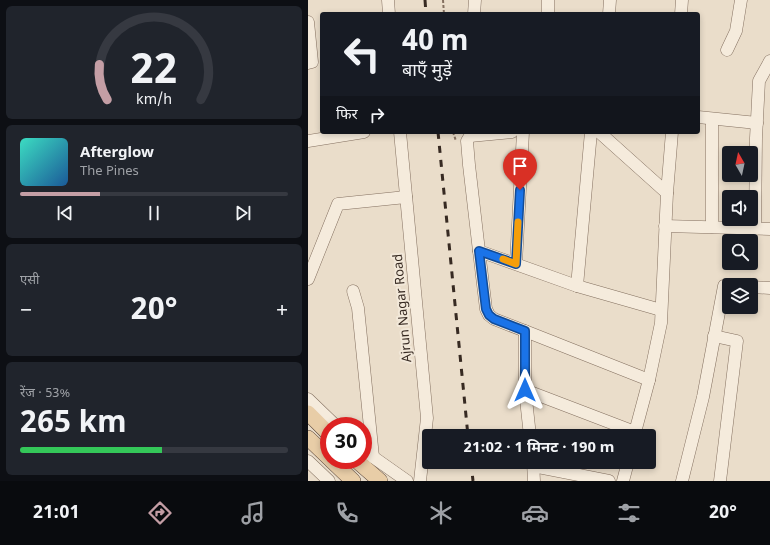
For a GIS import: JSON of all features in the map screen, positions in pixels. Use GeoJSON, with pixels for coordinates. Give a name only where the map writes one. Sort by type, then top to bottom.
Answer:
{"type":"FeatureCollection","features":[{"type":"Feature","properties":{"kind":"main road"},"geometry":{"type":"LineString","coordinates":[[308,413],[320,425]]}},
{"type":"Feature","properties":{"kind":"main road"},"geometry":{"type":"LineString","coordinates":[[308,438],[320,449]]}},
{"type":"Feature","properties":{"kind":"main road"},"geometry":{"type":"LineString","coordinates":[[341,469],[354,481]]}},
{"type":"Feature","properties":{"kind":"main road"},"geometry":{"type":"LineString","coordinates":[[366,469],[380,481]]}},
{"type":"Feature","properties":{"kind":"street"},"geometry":{"type":"LineString","coordinates":[[388,0],[389,12]]}},
{"type":"Feature","properties":{"kind":"street"},"geometry":{"type":"LineString","coordinates":[[474,12],[475,0]]}},
{"type":"Feature","properties":{"kind":"street"},"geometry":{"type":"LineString","coordinates":[[548,0],[548,12]]}},
{"type":"Feature","properties":{"kind":"street"},"geometry":{"type":"LineString","coordinates":[[609,12],[610,0]]}},
{"type":"Feature","properties":{"kind":"street"},"geometry":{"type":"LineString","coordinates":[[681,12],[682,0]]}},
{"type":"Feature","properties":{"kind":"street"},"geometry":{"type":"LineString","coordinates":[[727,50],[736,31],[741,0]]}},
{"type":"Feature","properties":{"kind":"street"},"geometry":{"type":"LineString","coordinates":[[308,22],[312,62],[308,63]]}},
{"type":"Feature","properties":{"kind":"street"},"geometry":{"type":"LineString","coordinates":[[755,229],[757,123],[770,61]]}},
{"type":"Feature","properties":{"kind":"street"},"geometry":{"type":"LineString","coordinates":[[700,118],[757,123]]}},
{"type":"Feature","properties":{"kind":"street"},"geometry":{"type":"LineString","coordinates":[[712,119],[712,227]]}},
{"type":"Feature","properties":{"kind":"street"},"geometry":{"type":"LineString","coordinates":[[308,141],[352,134]]}},
{"type":"Feature","properties":{"kind":"street","name":"Ajrun Nagar Road"},"geometry":{"type":"LineString","coordinates":[[400,134],[427,418],[420,481]]}},
{"type":"Feature","properties":{"kind":"street"},"geometry":{"type":"LineString","coordinates":[[470,134],[467,141],[486,309],[489,315],[494,319],[649,380]]}},
{"type":"Feature","properties":{"kind":"street"},"geometry":{"type":"LineString","coordinates":[[516,264],[523,134]]}},
{"type":"Feature","properties":{"kind":"street"},"geometry":{"type":"LineString","coordinates":[[577,286],[591,134]]}},
{"type":"Feature","properties":{"kind":"street"},"geometry":{"type":"LineString","coordinates":[[601,134],[666,192]]}},
{"type":"Feature","properties":{"kind":"street"},"geometry":{"type":"LineString","coordinates":[[636,429],[649,380],[661,322],[666,192],[672,134]]}},
{"type":"Feature","properties":{"kind":"street"},"geometry":{"type":"LineString","coordinates":[[308,279],[338,204],[406,197]]}},
{"type":"Feature","properties":{"kind":"street"},"geometry":{"type":"LineString","coordinates":[[665,226],[770,230]]}},
{"type":"Feature","properties":{"kind":"street"},"geometry":{"type":"LineString","coordinates":[[479,251],[577,286],[661,310]]}},
{"type":"Feature","properties":{"kind":"street"},"geometry":{"type":"LineString","coordinates":[[758,287],[770,288]]}},
{"type":"Feature","properties":{"kind":"street"},"geometry":{"type":"LineString","coordinates":[[353,291],[358,308],[366,417]]}},
{"type":"Feature","properties":{"kind":"street"},"geometry":{"type":"LineString","coordinates":[[682,481],[703,397],[722,296]]}},
{"type":"Feature","properties":{"kind":"street"},"geometry":{"type":"LineString","coordinates":[[525,331],[525,390],[529,429]]}},
{"type":"Feature","properties":{"kind":"street"},"geometry":{"type":"LineString","coordinates":[[714,336],[737,341],[720,481]]}},
{"type":"Feature","properties":{"kind":"street"},"geometry":{"type":"LineString","coordinates":[[525,390],[622,429]]}},
{"type":"Feature","properties":{"kind":"street"},"geometry":{"type":"LineString","coordinates":[[308,399],[327,417]]}},
{"type":"Feature","properties":{"kind":"street"},"geometry":{"type":"LineString","coordinates":[[372,456],[407,481]]}},
{"type":"Feature","properties":{"kind":"street"},"geometry":{"type":"LineString","coordinates":[[308,461],[329,481]]}},
{"type":"Feature","properties":{"kind":"street"},"geometry":{"type":"LineString","coordinates":[[533,469],[534,481]]}},
{"type":"Feature","properties":{"kind":"street"},"geometry":{"type":"LineString","coordinates":[[555,469],[609,481]]}},
{"type":"Feature","properties":{"kind":"street"},"geometry":{"type":"LineString","coordinates":[[623,481],[626,469]]}},
{"type":"Feature","properties":{"kind":"path"},"geometry":{"type":"LineString","coordinates":[[443,0],[444,12]]}},
{"type":"Feature","properties":{"kind":"railway"},"geometry":{"type":"LineString","coordinates":[[425,0],[426,12]]}},
{"type":"Feature","properties":{"kind":"railway"},"geometry":{"type":"LineString","coordinates":[[438,134],[467,429]]}},
{"type":"Feature","properties":{"kind":"railway"},"geometry":{"type":"LineString","coordinates":[[472,469],[473,481]]}},
{"type":"Feature","properties":{"kind":"slow traffic"},"geometry":{"type":"LineString","coordinates":[[503,259],[516,264],[518,222]]}},
{"type":"Feature","properties":{"kind":"route"},"geometry":{"type":"LineString","coordinates":[[520,190],[516,264],[479,251],[486,309],[489,315],[494,319],[525,331],[525,390]]}}]}
